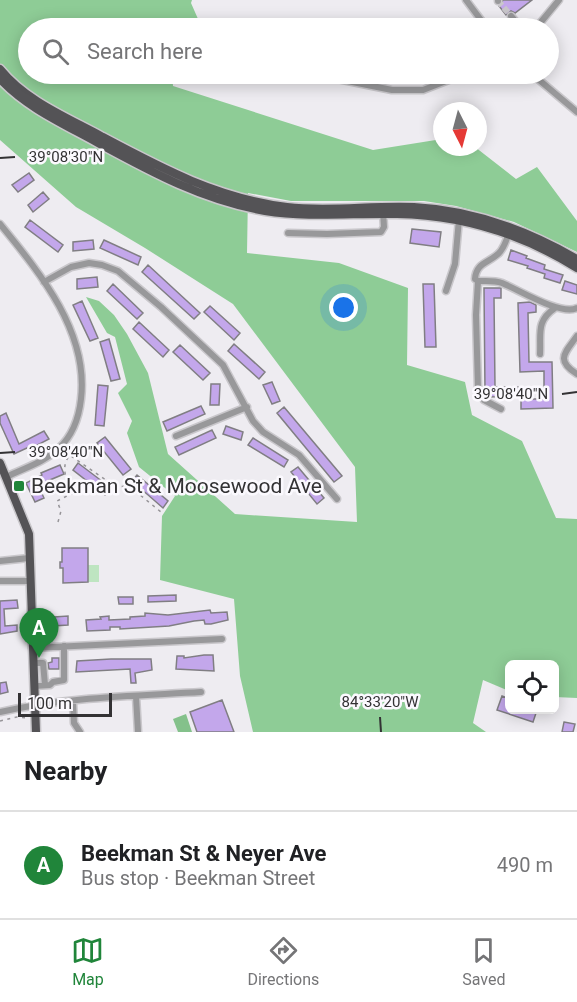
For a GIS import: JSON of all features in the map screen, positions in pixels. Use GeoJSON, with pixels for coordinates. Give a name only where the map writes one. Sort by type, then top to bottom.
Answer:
{"type":"FeatureCollection","features":[{"type":"Feature","properties":{"kind":"main road"},"geometry":{"type":"LineString","coordinates":[[0,69],[21,90],[43,105],[169,172],[215,191],[289,207],[459,216],[544,241],[577,259]]}},
{"type":"Feature","properties":{"kind":"main road"},"geometry":{"type":"LineString","coordinates":[[0,79],[18,96],[54,119],[167,180],[206,196],[247,207],[290,214],[383,211]]}},
{"type":"Feature","properties":{"kind":"main road"},"geometry":{"type":"LineString","coordinates":[[509,230],[577,268]]}},
{"type":"Feature","properties":{"kind":"main road"},"geometry":{"type":"LineString","coordinates":[[0,463],[29,534],[36,732]]}},
{"type":"Feature","properties":{"kind":"street"},"geometry":{"type":"LineString","coordinates":[[545,18],[560,0]]}},
{"type":"Feature","properties":{"kind":"street"},"geometry":{"type":"LineString","coordinates":[[469,1],[480,18]]}},
{"type":"Feature","properties":{"kind":"street"},"geometry":{"type":"LineString","coordinates":[[362,84],[392,90],[423,90],[438,84]]}},
{"type":"Feature","properties":{"kind":"street"},"geometry":{"type":"LineString","coordinates":[[544,84],[577,112]]}},
{"type":"Feature","properties":{"kind":"street"},"geometry":{"type":"LineString","coordinates":[[288,232],[327,234],[381,232],[383,231],[383,211]]}},
{"type":"Feature","properties":{"kind":"street"},"geometry":{"type":"LineString","coordinates":[[446,291],[455,264],[459,216]]}},
{"type":"Feature","properties":{"kind":"street"},"geometry":{"type":"LineString","coordinates":[[0,224],[44,282],[73,335],[81,363],[82,385],[80,410],[70,434],[59,448],[44,459],[6,477]]}},
{"type":"Feature","properties":{"kind":"street"},"geometry":{"type":"LineString","coordinates":[[501,409],[484,400],[478,389],[476,315],[478,282],[475,276],[485,261],[498,254],[509,230]]}},
{"type":"Feature","properties":{"kind":"street"},"geometry":{"type":"LineString","coordinates":[[44,282],[71,267],[89,263],[118,271],[161,307],[223,365],[253,421],[263,432],[299,455],[337,499]]}},
{"type":"Feature","properties":{"kind":"street"},"geometry":{"type":"LineString","coordinates":[[478,282],[502,283],[555,308],[573,310],[577,308]]}},
{"type":"Feature","properties":{"kind":"street"},"geometry":{"type":"LineString","coordinates":[[540,354],[542,320],[555,308]]}},
{"type":"Feature","properties":{"kind":"street"},"geometry":{"type":"LineString","coordinates":[[577,336],[563,360],[565,365],[577,374]]}},
{"type":"Feature","properties":{"kind":"street"},"geometry":{"type":"LineString","coordinates":[[176,436],[246,407]]}},
{"type":"Feature","properties":{"kind":"street"},"geometry":{"type":"LineString","coordinates":[[0,561],[29,558]]}},
{"type":"Feature","properties":{"kind":"street"},"geometry":{"type":"LineString","coordinates":[[0,581],[30,581]]}},
{"type":"Feature","properties":{"kind":"street"},"geometry":{"type":"LineString","coordinates":[[32,648],[222,639]]}},
{"type":"Feature","properties":{"kind":"street"},"geometry":{"type":"LineString","coordinates":[[34,686],[61,681],[65,678],[64,646]]}},
{"type":"Feature","properties":{"kind":"street"},"geometry":{"type":"LineString","coordinates":[[33,663],[43,663],[45,685]]}},
{"type":"Feature","properties":{"kind":"street"},"geometry":{"type":"LineString","coordinates":[[0,712],[34,705],[201,692]]}},
{"type":"Feature","properties":{"kind":"street"},"geometry":{"type":"LineString","coordinates":[[136,696],[138,732]]}},
{"type":"Feature","properties":{"kind":"street"},"geometry":{"type":"LineString","coordinates":[[73,702],[74,719],[80,732]]}},
{"type":"Feature","properties":{"kind":"path"},"geometry":{"type":"LineString","coordinates":[[59,448],[116,487],[129,486],[161,512]]}},
{"type":"Feature","properties":{"kind":"path"},"geometry":{"type":"LineString","coordinates":[[58,522],[61,511],[57,501],[73,493],[64,474],[69,455]]}},
{"type":"Feature","properties":{"kind":"path"},"geometry":{"type":"LineString","coordinates":[[0,721],[17,717],[29,718]]}},
{"type":"Feature","properties":{"kind":"shaded area"},"geometry":{"type":"Polygon","coordinates":[[[0,0],[192,0],[191,3],[198,18],[18,18],[18,84],[173,84],[173,86],[373,150],[433,140],[433,156],[487,156],[516,179],[537,167],[577,221],[577,252],[514,222],[456,206],[424,201],[291,201],[248,193],[247,253],[339,263],[408,288],[407,365],[465,382],[472,415],[522,441],[556,518],[577,519],[577,698],[559,697],[559,660],[505,660],[505,689],[483,680],[473,723],[486,732],[253,732],[240,676],[234,599],[160,580],[162,516],[175,496],[139,467],[127,433],[132,421],[118,393],[127,384],[115,337],[107,333],[86,297],[99,301],[114,315],[148,373],[168,454],[235,514],[357,522],[355,467],[233,304],[76,207],[0,140],[0,0]]]}},
{"type":"Feature","properties":{"kind":"shaded area"},"geometry":{"type":"Polygon","coordinates":[[[88,565],[99,565],[99,582],[88,582],[88,565]]]}},
{"type":"Feature","properties":{"kind":"shaded area"},"geometry":{"type":"Polygon","coordinates":[[[186,714],[192,732],[178,732],[173,719],[186,714]]]}},
{"type":"Feature","properties":{"kind":"building"},"geometry":{"type":"Polygon","coordinates":[[[503,0],[532,0],[515,13],[511,11],[506,15],[499,6],[503,0]]]}},
{"type":"Feature","properties":{"kind":"building"},"geometry":{"type":"Polygon","coordinates":[[[29,173],[34,180],[18,192],[12,185],[29,173]]]}},
{"type":"Feature","properties":{"kind":"building"},"geometry":{"type":"Polygon","coordinates":[[[43,192],[49,199],[33,212],[28,205],[43,192]]]}},
{"type":"Feature","properties":{"kind":"building"},"geometry":{"type":"Polygon","coordinates":[[[30,220],[63,245],[58,252],[25,227],[30,220]]]}},
{"type":"Feature","properties":{"kind":"building"},"geometry":{"type":"Polygon","coordinates":[[[412,229],[441,232],[439,247],[410,243],[412,229]]]}},
{"type":"Feature","properties":{"kind":"building"},"geometry":{"type":"Polygon","coordinates":[[[93,240],[94,249],[73,251],[73,242],[93,240]]]}},
{"type":"Feature","properties":{"kind":"building"},"geometry":{"type":"Polygon","coordinates":[[[104,240],[141,257],[138,265],[100,248],[104,240]]]}},
{"type":"Feature","properties":{"kind":"building"},"geometry":{"type":"Polygon","coordinates":[[[511,250],[545,265],[544,269],[563,275],[560,283],[544,278],[545,274],[527,268],[528,266],[508,260],[511,250]]]}},
{"type":"Feature","properties":{"kind":"building"},"geometry":{"type":"Polygon","coordinates":[[[148,265],[200,313],[194,319],[142,272],[148,265]]]}},
{"type":"Feature","properties":{"kind":"building"},"geometry":{"type":"Polygon","coordinates":[[[97,277],[98,287],[77,289],[77,279],[97,277]]]}},
{"type":"Feature","properties":{"kind":"building"},"geometry":{"type":"Polygon","coordinates":[[[565,281],[577,285],[577,294],[562,290],[565,281]]]}},
{"type":"Feature","properties":{"kind":"building"},"geometry":{"type":"Polygon","coordinates":[[[113,284],[143,313],[137,319],[107,291],[113,284]]]}},
{"type":"Feature","properties":{"kind":"building"},"geometry":{"type":"Polygon","coordinates":[[[423,284],[434,284],[436,347],[425,347],[423,284]]]}},
{"type":"Feature","properties":{"kind":"building"},"geometry":{"type":"Polygon","coordinates":[[[484,288],[501,288],[501,298],[494,298],[495,387],[518,387],[519,396],[489,397],[485,391],[484,288]]]}},
{"type":"Feature","properties":{"kind":"building"},"geometry":{"type":"Polygon","coordinates":[[[82,301],[98,338],[90,341],[73,305],[82,301]]]}},
{"type":"Feature","properties":{"kind":"building"},"geometry":{"type":"Polygon","coordinates":[[[530,302],[536,305],[536,312],[528,313],[529,362],[552,362],[553,408],[521,409],[521,399],[544,399],[544,371],[520,372],[518,303],[530,302]]]}},
{"type":"Feature","properties":{"kind":"building"},"geometry":{"type":"Polygon","coordinates":[[[210,306],[240,333],[234,340],[204,312],[210,306]]]}},
{"type":"Feature","properties":{"kind":"building"},"geometry":{"type":"Polygon","coordinates":[[[139,322],[169,350],[163,357],[133,329],[139,322]]]}},
{"type":"Feature","properties":{"kind":"building"},"geometry":{"type":"Polygon","coordinates":[[[109,339],[120,379],[111,381],[100,342],[109,339]]]}},
{"type":"Feature","properties":{"kind":"building"},"geometry":{"type":"Polygon","coordinates":[[[234,344],[265,372],[259,379],[228,351],[234,344]]]}},
{"type":"Feature","properties":{"kind":"building"},"geometry":{"type":"Polygon","coordinates":[[[180,345],[210,373],[203,380],[173,352],[180,345]]]}},
{"type":"Feature","properties":{"kind":"building"},"geometry":{"type":"Polygon","coordinates":[[[272,382],[280,401],[272,404],[263,385],[272,382]]]}},
{"type":"Feature","properties":{"kind":"building"},"geometry":{"type":"Polygon","coordinates":[[[211,384],[220,384],[219,405],[210,405],[211,384]]]}},
{"type":"Feature","properties":{"kind":"building"},"geometry":{"type":"Polygon","coordinates":[[[98,385],[108,386],[104,426],[95,425],[98,385]]]}},
{"type":"Feature","properties":{"kind":"building"},"geometry":{"type":"Polygon","coordinates":[[[201,406],[205,414],[167,431],[163,422],[201,406]]]}},
{"type":"Feature","properties":{"kind":"building"},"geometry":{"type":"Polygon","coordinates":[[[284,407],[342,476],[334,482],[277,413],[284,407]]]}},
{"type":"Feature","properties":{"kind":"building"},"geometry":{"type":"Polygon","coordinates":[[[6,413],[19,444],[44,431],[49,439],[14,454],[0,423],[0,416],[6,413]]]}},
{"type":"Feature","properties":{"kind":"building"},"geometry":{"type":"Polygon","coordinates":[[[226,426],[243,432],[241,440],[223,434],[226,426]]]}},
{"type":"Feature","properties":{"kind":"building"},"geometry":{"type":"Polygon","coordinates":[[[212,430],[216,438],[179,455],[175,447],[212,430]]]}},
{"type":"Feature","properties":{"kind":"building"},"geometry":{"type":"Polygon","coordinates":[[[105,437],[131,469],[123,475],[97,443],[105,437]]]}},
{"type":"Feature","properties":{"kind":"building"},"geometry":{"type":"Polygon","coordinates":[[[253,438],[288,460],[284,467],[248,445],[253,438]]]}},
{"type":"Feature","properties":{"kind":"building"},"geometry":{"type":"Polygon","coordinates":[[[78,463],[111,488],[105,495],[73,470],[78,463]]]}},
{"type":"Feature","properties":{"kind":"building"},"geometry":{"type":"Polygon","coordinates":[[[60,465],[64,474],[38,485],[44,498],[35,502],[26,483],[42,475],[41,473],[60,465]]]}},
{"type":"Feature","properties":{"kind":"building"},"geometry":{"type":"Polygon","coordinates":[[[298,467],[324,498],[317,504],[291,472],[298,467]]]}},
{"type":"Feature","properties":{"kind":"building"},"geometry":{"type":"Polygon","coordinates":[[[137,475],[168,501],[163,508],[132,481],[137,475]]]}},
{"type":"Feature","properties":{"kind":"building"},"geometry":{"type":"Polygon","coordinates":[[[62,548],[88,548],[88,582],[63,583],[63,568],[60,568],[62,548]]]}},
{"type":"Feature","properties":{"kind":"building"},"geometry":{"type":"Polygon","coordinates":[[[176,595],[176,601],[148,602],[148,596],[176,595]]]}},
{"type":"Feature","properties":{"kind":"building"},"geometry":{"type":"Polygon","coordinates":[[[118,597],[133,597],[133,604],[119,604],[118,597]]]}},
{"type":"Feature","properties":{"kind":"building"},"geometry":{"type":"Polygon","coordinates":[[[17,600],[18,608],[4,609],[5,626],[17,625],[17,631],[0,634],[0,601],[17,600]]]}},
{"type":"Feature","properties":{"kind":"building"},"geometry":{"type":"Polygon","coordinates":[[[210,610],[211,613],[227,612],[228,620],[211,624],[205,624],[204,620],[169,626],[120,629],[120,627],[110,627],[110,630],[87,631],[86,620],[101,619],[100,617],[109,616],[109,620],[130,619],[130,617],[145,616],[145,613],[168,615],[210,610]]]}},
{"type":"Feature","properties":{"kind":"building"},"geometry":{"type":"Polygon","coordinates":[[[68,616],[68,625],[53,626],[54,637],[44,637],[44,626],[40,627],[39,618],[68,616]]]}},
{"type":"Feature","properties":{"kind":"building"},"geometry":{"type":"Polygon","coordinates":[[[213,655],[214,671],[176,669],[177,656],[184,656],[184,658],[213,655]]]}},
{"type":"Feature","properties":{"kind":"building"},"geometry":{"type":"Polygon","coordinates":[[[52,658],[59,658],[59,669],[49,669],[48,663],[52,662],[52,658]]]}},
{"type":"Feature","properties":{"kind":"building"},"geometry":{"type":"Polygon","coordinates":[[[151,659],[152,670],[135,673],[136,683],[131,683],[130,669],[76,672],[77,661],[151,659]]]}},
{"type":"Feature","properties":{"kind":"building"},"geometry":{"type":"Polygon","coordinates":[[[6,682],[8,692],[0,694],[0,683],[6,682]]]}},
{"type":"Feature","properties":{"kind":"building"},"geometry":{"type":"Polygon","coordinates":[[[502,696],[505,697],[505,713],[497,710],[502,696]]]}},
{"type":"Feature","properties":{"kind":"building"},"geometry":{"type":"Polygon","coordinates":[[[222,700],[234,732],[197,732],[190,712],[222,700]]]}},
{"type":"Feature","properties":{"kind":"building"},"geometry":{"type":"Polygon","coordinates":[[[509,714],[536,714],[533,722],[509,714]]]}},
{"type":"Feature","properties":{"kind":"building"},"geometry":{"type":"Polygon","coordinates":[[[564,722],[575,724],[573,732],[562,732],[564,722]]]}},
{"type":"Feature","properties":{"kind":"tunnel"},"geometry":{"type":"LineString","coordinates":[[498,1],[511,16]]}},
{"type":"Feature","properties":{"kind":"place","name":"Beekman St & Moosewood Ave"},"geometry":{"type":"Point","coordinates":[19,486]}},
{"type":"Feature","properties":{"kind":"place","name":"Beekman St & Neyer Ave"},"geometry":{"type":"Point","coordinates":[39,658]}}]}
